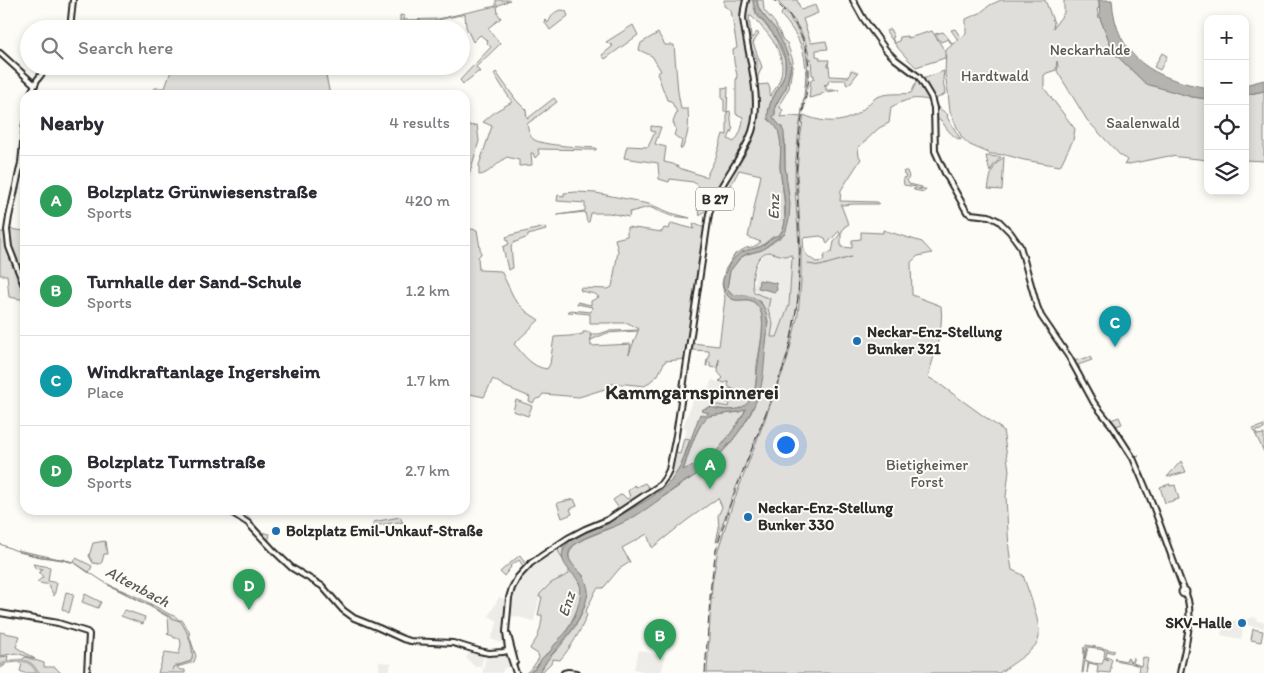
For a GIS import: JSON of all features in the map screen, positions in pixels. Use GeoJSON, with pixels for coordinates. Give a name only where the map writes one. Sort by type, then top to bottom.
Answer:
{"type":"FeatureCollection","features":[{"type":"Feature","properties":{"kind":"main road"},"geometry":{"type":"LineString","coordinates":[[71,20],[73,0]]}},
{"type":"Feature","properties":{"kind":"main road","name":"B 27"},"geometry":{"type":"LineString","coordinates":[[514,664],[508,650],[506,635],[508,602],[511,590],[524,569],[568,538],[606,520],[655,488],[664,480],[669,467],[676,435],[706,228],[711,208],[749,140],[755,120],[756,96],[743,18],[746,0]]}},
{"type":"Feature","properties":{"kind":"main road"},"geometry":{"type":"LineString","coordinates":[[854,0],[866,22],[886,50],[894,59],[920,79],[933,102],[936,151],[967,213],[989,216],[997,220],[1007,228],[1020,246],[1041,316],[1069,357],[1094,403],[1113,427],[1133,458],[1152,503],[1188,601],[1189,622],[1180,673]]}},
{"type":"Feature","properties":{"kind":"main road"},"geometry":{"type":"LineString","coordinates":[[0,53],[20,71]]}},
{"type":"Feature","properties":{"kind":"main road"},"geometry":{"type":"LineString","coordinates":[[24,75],[35,85]]}},
{"type":"Feature","properties":{"kind":"main road"},"geometry":{"type":"LineString","coordinates":[[32,90],[42,75]]}},
{"type":"Feature","properties":{"kind":"main road"},"geometry":{"type":"LineString","coordinates":[[20,168],[8,230],[8,242],[20,275]]}},
{"type":"Feature","properties":{"kind":"main road"},"geometry":{"type":"LineString","coordinates":[[236,515],[248,523],[294,569],[322,586],[350,616],[413,642],[453,643],[490,652],[508,650]]}},
{"type":"Feature","properties":{"kind":"main road"},"geometry":{"type":"LineString","coordinates":[[0,612],[86,631],[89,634],[87,671]]}},
{"type":"Feature","properties":{"kind":"main road","name":"B 27"},"geometry":{"type":"LineString","coordinates":[[508,650],[517,673]]}},
{"type":"Feature","properties":{"kind":"main road"},"geometry":{"type":"LineString","coordinates":[[564,673],[577,673]]}},
{"type":"Feature","properties":{"kind":"shaded area"},"geometry":{"type":"Polygon","coordinates":[[[753,0],[757,0],[761,12],[776,30],[791,65],[786,88],[775,107],[773,117],[784,132],[785,167],[790,204],[785,234],[762,250],[740,258],[730,271],[727,288],[732,294],[751,296],[757,299],[766,312],[768,323],[761,388],[755,405],[744,425],[723,451],[699,472],[632,518],[585,538],[574,545],[570,550],[569,558],[586,583],[588,590],[586,601],[575,624],[539,673],[530,673],[564,635],[572,622],[578,606],[581,591],[580,585],[562,557],[564,550],[572,539],[617,517],[664,488],[681,466],[700,414],[705,416],[709,413],[701,411],[703,409],[710,407],[724,410],[738,409],[752,398],[756,384],[762,336],[761,313],[752,301],[730,298],[724,291],[723,280],[730,264],[738,254],[762,246],[773,237],[779,235],[783,230],[785,213],[780,168],[780,138],[775,125],[768,119],[768,111],[782,81],[786,66],[781,47],[757,14],[753,0]],[[746,409],[739,412],[709,416],[700,425],[683,470],[702,465],[707,461],[739,422],[746,409]]]}},
{"type":"Feature","properties":{"kind":"shaded area"},"geometry":{"type":"Polygon","coordinates":[[[773,0],[776,0],[788,11],[800,29],[807,46],[811,65],[801,130],[797,173],[801,249],[799,299],[795,331],[787,361],[732,506],[718,550],[707,673],[705,673],[710,584],[715,551],[730,505],[786,361],[793,330],[797,298],[799,249],[795,173],[808,65],[803,42],[796,27],[773,0]]]}},
{"type":"Feature","properties":{"kind":"shaded area"},"geometry":{"type":"Polygon","coordinates":[[[1099,0],[1112,0],[1115,20],[1121,37],[1130,51],[1155,72],[1171,79],[1204,87],[1204,98],[1146,84],[1114,53],[1100,18],[1099,0]]]}},
{"type":"Feature","properties":{"kind":"shaded area"},"geometry":{"type":"Polygon","coordinates":[[[1264,80],[1264,91],[1249,94],[1249,84],[1264,80]]]}},
{"type":"Feature","properties":{"kind":"shaded area"},"geometry":{"type":"Polygon","coordinates":[[[766,253],[794,258],[789,305],[777,337],[771,337],[773,324],[768,309],[762,296],[756,293],[754,288],[756,268],[762,256],[766,253]]]}},
{"type":"Feature","properties":{"kind":"shaded area"},"geometry":{"type":"Polygon","coordinates":[[[759,280],[776,283],[777,290],[775,292],[758,288],[759,280]]]}},
{"type":"Feature","properties":{"kind":"shaded area"},"geometry":{"type":"Polygon","coordinates":[[[712,380],[725,384],[728,389],[724,401],[730,403],[729,407],[712,405],[703,409],[702,411],[708,414],[705,416],[700,415],[690,439],[684,438],[687,429],[683,427],[695,395],[700,396],[703,388],[708,389],[712,380]]]}},
{"type":"Feature","properties":{"kind":"shaded area"},"geometry":{"type":"Polygon","coordinates":[[[557,548],[569,573],[540,594],[534,621],[509,615],[513,594],[523,573],[528,567],[557,548]]]}},
{"type":"Feature","properties":{"kind":"shaded area"},"geometry":{"type":"Polygon","coordinates":[[[499,597],[507,600],[504,644],[491,639],[498,621],[489,616],[499,597]]]}},
{"type":"Feature","properties":{"kind":"shaded area"},"geometry":{"type":"Polygon","coordinates":[[[1256,617],[1257,621],[1264,622],[1264,628],[1246,625],[1247,619],[1256,617]]]}},
{"type":"Feature","properties":{"kind":"shaded area"},"geometry":{"type":"Polygon","coordinates":[[[1238,620],[1237,627],[1243,628],[1241,639],[1221,635],[1224,622],[1238,620]]]}},
{"type":"Feature","properties":{"kind":"shaded area"},"geometry":{"type":"Polygon","coordinates":[[[639,650],[665,657],[661,673],[634,669],[639,650]]]}},
{"type":"Feature","properties":{"kind":"shaded area"},"geometry":{"type":"Polygon","coordinates":[[[474,651],[485,653],[481,667],[475,667],[466,658],[469,653],[474,651]]]}},
{"type":"Feature","properties":{"kind":"shaded area"},"geometry":{"type":"Polygon","coordinates":[[[487,653],[509,656],[512,666],[504,668],[502,673],[482,673],[487,653]]]}},
{"type":"Feature","properties":{"kind":"shaded area"},"geometry":{"type":"Polygon","coordinates":[[[379,662],[391,663],[389,673],[379,673],[379,662]]]}},
{"type":"Feature","properties":{"kind":"green space"},"geometry":{"type":"Polygon","coordinates":[[[496,0],[510,0],[497,6],[498,14],[501,18],[488,28],[500,44],[476,67],[480,72],[463,84],[460,80],[465,75],[470,75],[470,69],[491,47],[487,43],[488,41],[480,35],[473,42],[470,36],[470,20],[465,20],[465,14],[438,20],[402,20],[438,19],[496,6],[496,0]]]}},
{"type":"Feature","properties":{"kind":"green space"},"geometry":{"type":"Polygon","coordinates":[[[724,0],[745,0],[743,6],[747,50],[754,99],[753,123],[748,137],[708,207],[700,216],[697,210],[700,198],[698,185],[693,182],[670,179],[669,182],[659,179],[658,163],[624,158],[627,146],[648,147],[655,132],[651,131],[651,126],[661,127],[655,144],[666,147],[664,162],[706,177],[716,157],[723,134],[727,135],[727,112],[730,111],[733,128],[728,139],[734,142],[738,136],[742,127],[743,117],[736,114],[737,75],[733,50],[737,48],[731,10],[724,6],[724,0]]]}},
{"type":"Feature","properties":{"kind":"green space"},"geometry":{"type":"Polygon","coordinates":[[[747,0],[753,0],[756,14],[774,35],[785,60],[785,73],[768,111],[779,132],[781,144],[780,167],[785,223],[779,235],[731,263],[724,290],[732,299],[749,300],[756,304],[761,313],[762,328],[756,384],[752,397],[743,407],[726,410],[709,407],[718,405],[729,407],[730,403],[724,401],[728,389],[735,390],[729,387],[729,382],[719,381],[723,378],[718,372],[719,359],[717,368],[710,367],[710,362],[707,362],[706,366],[707,359],[709,359],[709,351],[692,350],[691,343],[708,222],[714,203],[742,155],[757,118],[757,95],[754,74],[757,69],[757,60],[753,51],[750,52],[744,14],[747,0]],[[749,16],[751,37],[757,32],[759,34],[753,43],[762,67],[758,76],[758,85],[768,84],[770,96],[778,85],[782,63],[779,53],[768,34],[749,16]],[[739,170],[720,207],[715,209],[711,215],[692,343],[719,346],[725,298],[722,284],[725,270],[735,254],[761,242],[748,237],[761,175],[739,170]]]}},
{"type":"Feature","properties":{"kind":"green space"},"geometry":{"type":"Polygon","coordinates":[[[757,0],[763,0],[764,10],[775,23],[783,40],[787,43],[793,61],[789,88],[781,102],[780,108],[783,110],[780,117],[801,117],[795,169],[799,257],[798,292],[787,356],[769,407],[724,519],[717,542],[718,516],[722,507],[718,498],[652,548],[647,534],[622,548],[630,562],[619,569],[603,588],[598,588],[585,613],[587,615],[575,639],[560,660],[553,659],[543,673],[539,673],[548,659],[575,627],[584,608],[588,592],[583,575],[574,567],[569,559],[573,546],[584,539],[632,518],[703,470],[719,456],[741,429],[751,413],[759,393],[768,321],[762,304],[732,294],[727,288],[730,271],[740,258],[762,250],[785,234],[788,191],[785,167],[785,142],[782,127],[777,124],[773,117],[775,107],[786,88],[790,72],[790,61],[776,30],[761,12],[757,0]],[[768,252],[759,258],[754,270],[753,289],[755,294],[770,298],[768,309],[773,324],[771,337],[777,337],[789,305],[792,259],[794,258],[792,255],[784,256],[768,252]]]}},
{"type":"Feature","properties":{"kind":"green space"},"geometry":{"type":"Polygon","coordinates":[[[776,0],[797,0],[801,10],[815,5],[818,13],[803,19],[811,43],[826,41],[828,49],[816,50],[816,56],[820,57],[820,60],[829,60],[830,76],[849,77],[851,70],[858,73],[851,82],[847,85],[846,80],[829,80],[828,84],[824,85],[826,85],[826,90],[839,90],[809,98],[811,80],[814,79],[814,75],[812,75],[811,58],[810,60],[806,42],[788,13],[776,0]]]}},
{"type":"Feature","properties":{"kind":"green space"},"geometry":{"type":"Polygon","coordinates":[[[1001,0],[1045,0],[1054,23],[1053,28],[1064,13],[1064,0],[1099,0],[1099,8],[1097,9],[1099,18],[1114,53],[1145,83],[1192,97],[1204,98],[1204,160],[1169,156],[1124,165],[1127,160],[1087,120],[1057,71],[1057,61],[1056,70],[1044,75],[1044,88],[1075,129],[1073,140],[1060,166],[1006,155],[991,154],[970,145],[962,138],[950,112],[945,75],[946,50],[952,45],[948,39],[941,42],[935,34],[943,32],[953,44],[958,40],[951,30],[955,29],[961,38],[966,34],[966,19],[980,13],[990,5],[1001,0]]]}},
{"type":"Feature","properties":{"kind":"green space"},"geometry":{"type":"Polygon","coordinates":[[[562,10],[566,11],[568,16],[550,30],[544,21],[548,23],[555,13],[562,10]]]}},
{"type":"Feature","properties":{"kind":"green space"},"geometry":{"type":"Polygon","coordinates":[[[783,10],[802,39],[808,66],[801,117],[806,75],[803,51],[791,28],[781,15],[783,10]]]}},
{"type":"Feature","properties":{"kind":"green space"},"geometry":{"type":"Polygon","coordinates":[[[400,15],[405,16],[402,20],[400,20],[400,15]]]}},
{"type":"Feature","properties":{"kind":"green space"},"geometry":{"type":"Polygon","coordinates":[[[633,25],[638,35],[605,59],[602,55],[613,46],[606,42],[633,25]]]}},
{"type":"Feature","properties":{"kind":"green space"},"geometry":{"type":"Polygon","coordinates":[[[890,29],[895,43],[899,41],[900,37],[907,36],[908,38],[932,31],[945,51],[945,58],[916,67],[903,54],[889,36],[886,31],[890,29]]]}},
{"type":"Feature","properties":{"kind":"green space"},"geometry":{"type":"Polygon","coordinates":[[[658,33],[665,45],[674,45],[681,109],[688,109],[688,129],[682,149],[680,149],[682,141],[674,135],[676,129],[673,122],[677,112],[671,101],[667,100],[657,73],[661,71],[652,56],[639,50],[641,43],[658,33]]]}},
{"type":"Feature","properties":{"kind":"green space"},"geometry":{"type":"Polygon","coordinates":[[[1162,53],[1167,56],[1160,70],[1154,67],[1162,53]]]}},
{"type":"Feature","properties":{"kind":"green space"},"geometry":{"type":"Polygon","coordinates":[[[944,71],[945,94],[934,100],[922,79],[944,71]]]}},
{"type":"Feature","properties":{"kind":"green space"},"geometry":{"type":"Polygon","coordinates":[[[496,72],[516,100],[526,110],[527,119],[554,98],[557,102],[527,124],[533,139],[563,146],[596,148],[596,150],[538,149],[539,154],[535,158],[533,153],[531,153],[532,165],[519,166],[519,160],[507,157],[489,171],[479,175],[479,165],[492,126],[483,122],[496,111],[512,102],[494,74],[496,72]]]}},
{"type":"Feature","properties":{"kind":"green space"},"geometry":{"type":"Polygon","coordinates":[[[170,75],[326,75],[329,90],[154,90],[155,88],[165,88],[170,75]]]}},
{"type":"Feature","properties":{"kind":"green space","name":"Bietigheimer Forst"},"geometry":{"type":"Polygon","coordinates":[[[918,79],[932,101],[911,99],[891,107],[889,123],[879,128],[858,148],[861,159],[841,190],[840,201],[877,202],[879,204],[841,205],[849,224],[844,227],[841,234],[841,247],[852,248],[852,240],[861,239],[861,232],[883,233],[883,230],[922,242],[932,253],[918,256],[911,262],[912,295],[941,306],[940,333],[928,377],[1003,430],[1009,470],[1006,497],[1012,570],[1023,575],[1037,618],[1038,641],[1036,645],[1015,663],[999,673],[707,673],[712,584],[718,550],[732,506],[787,361],[798,315],[801,249],[797,173],[804,115],[826,121],[844,120],[858,113],[877,97],[911,93],[918,79]],[[839,231],[827,244],[825,238],[820,236],[803,238],[805,252],[816,262],[823,261],[825,254],[832,252],[834,242],[840,234],[839,231]]]}},
{"type":"Feature","properties":{"kind":"green space"},"geometry":{"type":"Polygon","coordinates":[[[728,87],[727,112],[724,112],[722,88],[728,87]]]}},
{"type":"Feature","properties":{"kind":"green space"},"geometry":{"type":"Polygon","coordinates":[[[1264,91],[1264,161],[1249,160],[1249,94],[1264,91]]]}},
{"type":"Feature","properties":{"kind":"green space"},"geometry":{"type":"Polygon","coordinates":[[[934,104],[948,115],[947,117],[961,140],[947,129],[941,120],[935,120],[934,104]]]}},
{"type":"Feature","properties":{"kind":"green space"},"geometry":{"type":"Polygon","coordinates":[[[470,125],[477,125],[479,141],[470,172],[470,125]]]}},
{"type":"Feature","properties":{"kind":"green space"},"geometry":{"type":"Polygon","coordinates":[[[986,156],[1001,157],[990,172],[986,156]]]}},
{"type":"Feature","properties":{"kind":"green space"},"geometry":{"type":"Polygon","coordinates":[[[1004,157],[1002,190],[988,189],[994,167],[1004,157]]]}},
{"type":"Feature","properties":{"kind":"green space"},"geometry":{"type":"Polygon","coordinates":[[[904,171],[907,171],[909,184],[922,187],[918,189],[926,189],[924,192],[913,189],[916,189],[916,187],[904,185],[903,178],[906,177],[904,171]]]}},
{"type":"Feature","properties":{"kind":"green space"},"geometry":{"type":"Polygon","coordinates":[[[564,193],[596,193],[637,201],[690,218],[671,216],[649,207],[630,212],[629,217],[609,213],[591,213],[589,222],[587,222],[585,212],[557,215],[585,211],[585,203],[557,201],[558,195],[564,196],[564,193]]]}},
{"type":"Feature","properties":{"kind":"green space"},"geometry":{"type":"Polygon","coordinates":[[[671,223],[694,229],[693,223],[702,227],[706,226],[687,359],[665,361],[658,375],[645,386],[609,384],[608,388],[579,397],[543,394],[533,403],[529,401],[530,397],[506,387],[493,379],[484,397],[470,394],[470,229],[477,230],[481,254],[478,257],[479,270],[501,271],[515,300],[527,312],[539,320],[514,344],[532,363],[547,369],[550,364],[554,337],[590,332],[591,346],[631,344],[629,354],[638,331],[607,333],[591,340],[591,334],[639,329],[628,323],[590,323],[590,314],[568,312],[570,310],[591,312],[592,307],[577,304],[577,302],[591,305],[591,301],[599,297],[595,294],[581,291],[580,288],[608,289],[612,287],[618,251],[615,239],[627,236],[627,227],[662,232],[664,228],[669,229],[671,223]]]}},
{"type":"Feature","properties":{"kind":"green space"},"geometry":{"type":"Polygon","coordinates":[[[545,227],[546,230],[528,235],[528,237],[513,243],[511,246],[513,268],[508,270],[503,247],[509,244],[506,237],[545,227]]]}},
{"type":"Feature","properties":{"kind":"green space"},"geometry":{"type":"Polygon","coordinates":[[[8,229],[20,230],[20,271],[10,247],[8,229]]]}},
{"type":"Feature","properties":{"kind":"green space"},"geometry":{"type":"Polygon","coordinates":[[[0,232],[6,232],[20,277],[20,299],[9,297],[7,275],[0,275],[0,232]]]}},
{"type":"Feature","properties":{"kind":"green space"},"geometry":{"type":"Polygon","coordinates":[[[1022,249],[1042,311],[1054,329],[1051,330],[1073,361],[1090,357],[1092,360],[1078,365],[1080,368],[1077,369],[1098,405],[1111,420],[1119,417],[1122,424],[1116,426],[1135,456],[1139,456],[1134,458],[1120,439],[1118,439],[1086,393],[1064,351],[1043,324],[1035,308],[1022,249]]]}},
{"type":"Feature","properties":{"kind":"green space"},"geometry":{"type":"Polygon","coordinates":[[[516,400],[532,406],[528,416],[513,411],[516,400]]]}},
{"type":"Feature","properties":{"kind":"green space"},"geometry":{"type":"Polygon","coordinates":[[[746,408],[720,448],[707,461],[695,468],[683,471],[693,441],[704,420],[709,416],[739,412],[746,408]]]}},
{"type":"Feature","properties":{"kind":"green space"},"geometry":{"type":"Polygon","coordinates":[[[1264,425],[1264,429],[1256,431],[1257,435],[1264,434],[1264,452],[1253,429],[1264,425]]]}},
{"type":"Feature","properties":{"kind":"green space"},"geometry":{"type":"Polygon","coordinates":[[[684,438],[690,439],[679,470],[668,485],[631,510],[572,540],[563,549],[563,560],[557,548],[572,537],[599,524],[659,486],[672,464],[675,453],[680,454],[684,438]]]}},
{"type":"Feature","properties":{"kind":"green space"},"geometry":{"type":"Polygon","coordinates":[[[1181,461],[1186,472],[1167,477],[1181,461]]]}},
{"type":"Feature","properties":{"kind":"green space"},"geometry":{"type":"Polygon","coordinates":[[[645,483],[650,489],[620,510],[613,500],[622,494],[627,499],[630,497],[628,491],[634,485],[636,487],[645,483]]]}},
{"type":"Feature","properties":{"kind":"green space"},"geometry":{"type":"Polygon","coordinates":[[[1170,484],[1170,486],[1175,485],[1179,499],[1165,503],[1160,487],[1170,484]]]}},
{"type":"Feature","properties":{"kind":"green space"},"geometry":{"type":"Polygon","coordinates":[[[574,499],[577,506],[570,509],[572,514],[562,518],[557,503],[574,499]]]}},
{"type":"Feature","properties":{"kind":"green space"},"geometry":{"type":"Polygon","coordinates":[[[243,515],[247,515],[261,532],[270,534],[268,543],[242,517],[243,515]]]}},
{"type":"Feature","properties":{"kind":"green space"},"geometry":{"type":"Polygon","coordinates":[[[400,517],[403,523],[373,526],[373,522],[400,517]]]}},
{"type":"Feature","properties":{"kind":"green space"},"geometry":{"type":"Polygon","coordinates":[[[105,541],[107,554],[104,554],[100,564],[93,563],[89,556],[93,543],[105,541]]]}},
{"type":"Feature","properties":{"kind":"green space"},"geometry":{"type":"Polygon","coordinates":[[[17,550],[74,562],[76,558],[92,566],[89,573],[75,563],[36,556],[17,550]]]}},
{"type":"Feature","properties":{"kind":"green space"},"geometry":{"type":"Polygon","coordinates":[[[520,555],[526,565],[523,566],[519,560],[510,566],[504,576],[500,572],[520,555]]]}},
{"type":"Feature","properties":{"kind":"green space"},"geometry":{"type":"Polygon","coordinates":[[[33,564],[50,567],[48,581],[57,583],[54,596],[48,584],[37,582],[43,577],[39,572],[43,569],[36,569],[33,564]]]}},
{"type":"Feature","properties":{"kind":"green space"},"geometry":{"type":"Polygon","coordinates":[[[569,570],[576,577],[581,587],[578,608],[565,634],[533,670],[526,673],[539,658],[538,654],[530,649],[538,636],[541,625],[542,615],[538,615],[542,597],[539,597],[540,594],[551,583],[569,574],[569,570]]]}},
{"type":"Feature","properties":{"kind":"green space"},"geometry":{"type":"Polygon","coordinates":[[[108,585],[139,598],[182,620],[189,631],[196,656],[194,662],[177,667],[180,670],[185,670],[185,673],[158,673],[165,652],[179,654],[181,644],[180,638],[174,638],[167,634],[169,633],[168,617],[108,585]]]}},
{"type":"Feature","properties":{"kind":"green space"},"geometry":{"type":"Polygon","coordinates":[[[66,592],[74,594],[69,613],[62,609],[66,592]]]}},
{"type":"Feature","properties":{"kind":"green space"},"geometry":{"type":"Polygon","coordinates":[[[85,594],[101,602],[98,608],[82,602],[85,594]]]}},
{"type":"Feature","properties":{"kind":"green space"},"geometry":{"type":"Polygon","coordinates":[[[125,610],[145,617],[143,624],[121,616],[125,610]]]}},
{"type":"Feature","properties":{"kind":"green space"},"geometry":{"type":"Polygon","coordinates":[[[1253,629],[1263,631],[1261,642],[1251,640],[1253,629]]]}},
{"type":"Feature","properties":{"kind":"green space"},"geometry":{"type":"Polygon","coordinates":[[[0,632],[20,636],[16,647],[35,659],[16,653],[0,656],[0,632]]]}},
{"type":"Feature","properties":{"kind":"green space"},"geometry":{"type":"Polygon","coordinates":[[[1086,645],[1096,647],[1088,647],[1085,660],[1086,645]]]}},
{"type":"Feature","properties":{"kind":"green space"},"geometry":{"type":"Polygon","coordinates":[[[1097,647],[1115,651],[1113,653],[1107,651],[1106,657],[1112,659],[1110,673],[1097,673],[1098,665],[1089,663],[1087,673],[1088,663],[1085,661],[1082,673],[1084,653],[1085,660],[1102,664],[1104,658],[1108,660],[1104,657],[1105,650],[1097,649],[1097,647]]]}},
{"type":"Feature","properties":{"kind":"green space"},"geometry":{"type":"Polygon","coordinates":[[[8,656],[7,661],[23,659],[25,657],[44,663],[44,667],[55,667],[61,673],[24,673],[20,671],[22,664],[18,662],[7,662],[0,668],[0,657],[8,656]]]}},
{"type":"Feature","properties":{"kind":"green space"},"geometry":{"type":"Polygon","coordinates":[[[1115,657],[1116,659],[1126,661],[1127,658],[1132,662],[1134,657],[1133,663],[1141,666],[1143,657],[1148,659],[1145,673],[1138,673],[1139,666],[1114,660],[1115,657]]]}},
{"type":"Feature","properties":{"kind":"waterway"},"geometry":{"type":"LineString","coordinates":[[808,264],[820,266],[851,257]]}},
{"type":"Feature","properties":{"kind":"waterway","name":"Altenbach"},"geometry":{"type":"LineString","coordinates":[[0,544],[17,551]]}},
{"type":"Feature","properties":{"kind":"waterway","name":"Altenbach"},"geometry":{"type":"LineString","coordinates":[[20,552],[75,563],[104,582],[180,621],[190,641],[192,657],[191,661],[173,667],[172,673]]}},
{"type":"Feature","properties":{"kind":"waterway"},"geometry":{"type":"LineString","coordinates":[[0,666],[7,662],[21,660],[30,663],[38,673]]}},
{"type":"Feature","properties":{"kind":"railway"},"geometry":{"type":"LineString","coordinates":[[705,673],[711,584],[716,550],[730,505],[786,361],[798,298],[800,249],[796,173],[800,129],[809,79],[809,65],[806,46],[799,30],[790,16],[774,0]]}},
{"type":"Feature","properties":{"kind":"place","name":"Neckar-Enz-Stellung Bunker 321"},"geometry":{"type":"Point","coordinates":[857,341]}},
{"type":"Feature","properties":{"kind":"place","name":"Windkraftanlage Ingersheim"},"geometry":{"type":"Point","coordinates":[1115,347]}},
{"type":"Feature","properties":{"kind":"place","name":"Bolzplatz Grünwiesenstraße"},"geometry":{"type":"Point","coordinates":[710,489]}},
{"type":"Feature","properties":{"kind":"place","name":"Neckar-Enz-Stellung Bunker 330"},"geometry":{"type":"Point","coordinates":[748,517]}},
{"type":"Feature","properties":{"kind":"place","name":"Bolzplatz Emil-Unkauf-Straße"},"geometry":{"type":"Point","coordinates":[276,531]}},
{"type":"Feature","properties":{"kind":"place","name":"Bolzplatz Turmstraße"},"geometry":{"type":"Point","coordinates":[249,610]}},
{"type":"Feature","properties":{"kind":"place","name":"SKV-Halle"},"geometry":{"type":"Point","coordinates":[1242,623]}},
{"type":"Feature","properties":{"kind":"place","name":"Turnhalle der Sand-Schule"},"geometry":{"type":"Point","coordinates":[660,660]}},
{"type":"Feature","properties":{"kind":"district","name":"Kammgarnspinnerei"},"geometry":{"type":"Point","coordinates":[692,392]}},
{"type":"Feature","properties":{"kind":"park label","name":"Neckarhalde"},"geometry":{"type":"Point","coordinates":[1090,50]}},
{"type":"Feature","properties":{"kind":"park label","name":"Hardtwald"},"geometry":{"type":"Point","coordinates":[995,76]}},
{"type":"Feature","properties":{"kind":"park label","name":"Saalenwald"},"geometry":{"type":"Point","coordinates":[1143,123]}},
{"type":"Feature","properties":{"kind":"water label","name":"Enz"},"geometry":{"type":"Point","coordinates":[773,207]}},
{"type":"Feature","properties":{"kind":"water label","name":"Enz"},"geometry":{"type":"Point","coordinates":[566,604]}}]}
